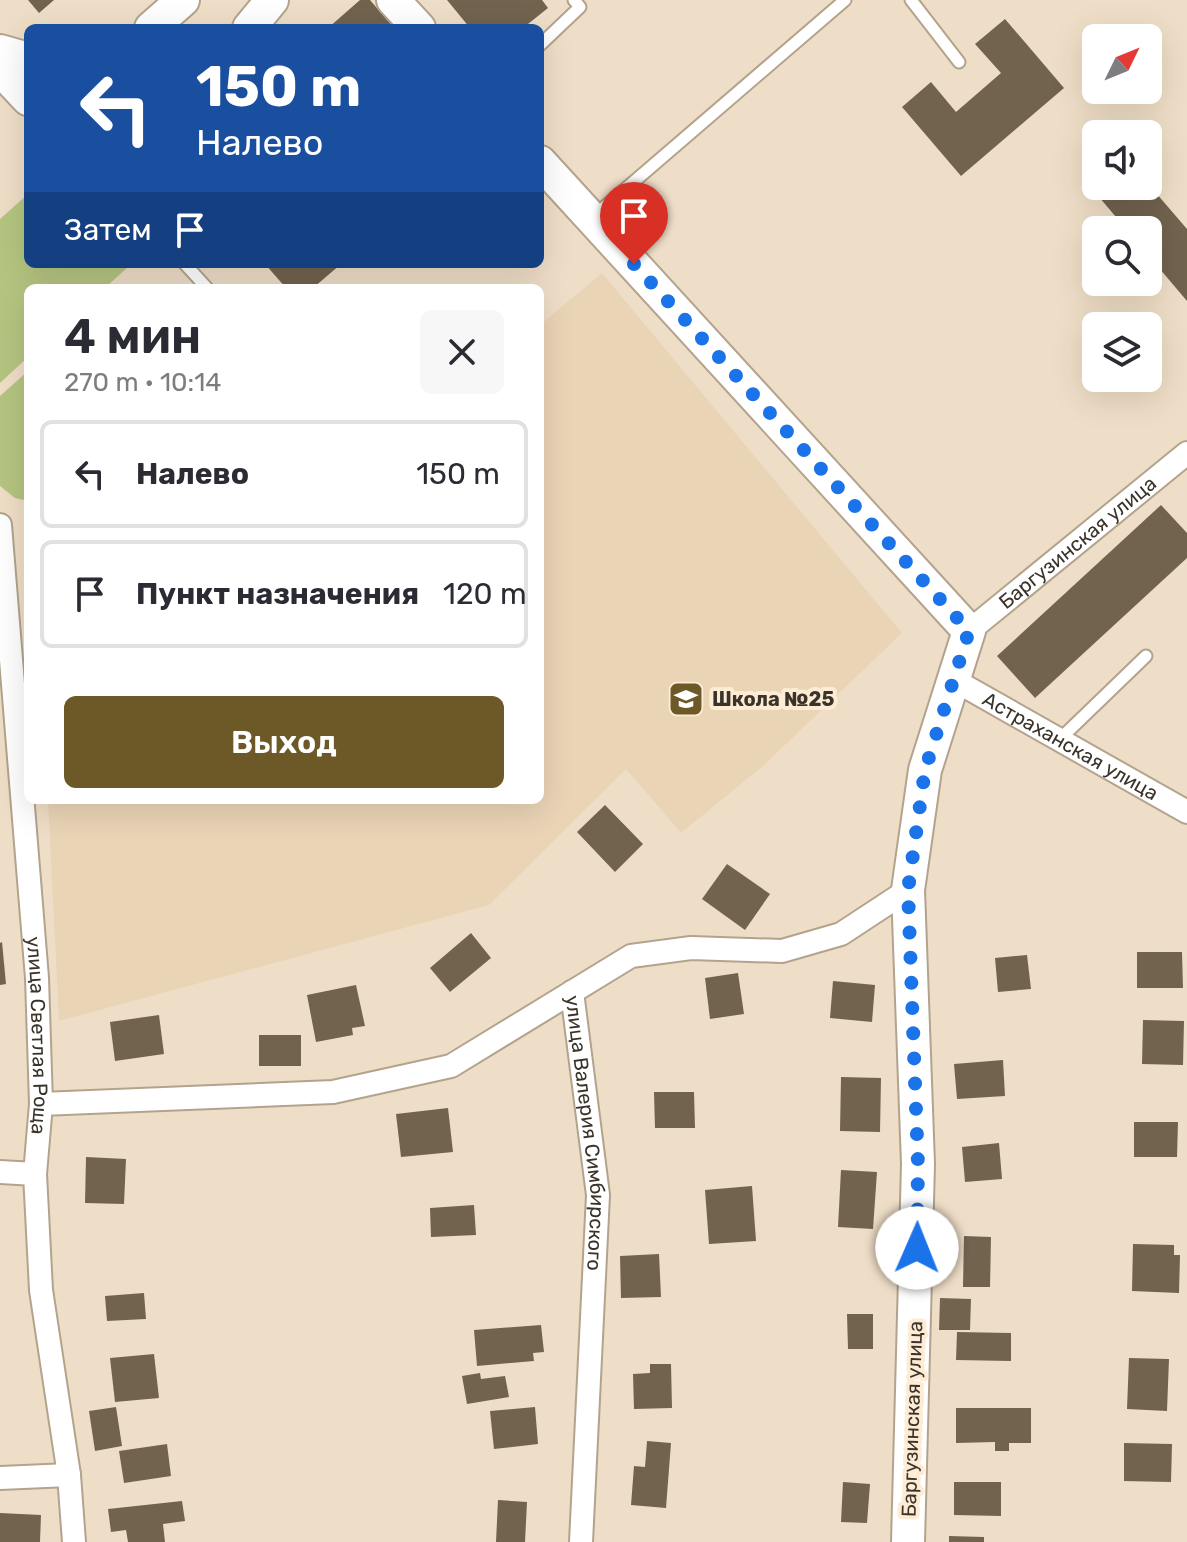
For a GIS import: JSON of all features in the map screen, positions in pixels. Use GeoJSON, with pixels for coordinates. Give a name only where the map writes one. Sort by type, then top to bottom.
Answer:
{"type":"FeatureCollection","features":[{"type":"Feature","properties":{"kind":"street"},"geometry":{"type":"LineString","coordinates":[[156,24],[183,0]]}},
{"type":"Feature","properties":{"kind":"street"},"geometry":{"type":"LineString","coordinates":[[252,24],[272,0]]}},
{"type":"Feature","properties":{"kind":"street"},"geometry":{"type":"LineString","coordinates":[[393,0],[415,24]]}},
{"type":"Feature","properties":{"kind":"street"},"geometry":{"type":"LineString","coordinates":[[0,51],[24,58]]}},
{"type":"Feature","properties":{"kind":"street"},"geometry":{"type":"LineString","coordinates":[[0,69],[24,95]]}},
{"type":"Feature","properties":{"kind":"street"},"geometry":{"type":"LineString","coordinates":[[544,166],[969,631]]}},
{"type":"Feature","properties":{"kind":"street","name":"Баргузинская улица"},"geometry":{"type":"LineString","coordinates":[[908,1542],[918,1164],[908,890],[925,770],[969,631],[1187,453]]}},
{"type":"Feature","properties":{"kind":"street","name":"улица Светлая Роща"},"geometry":{"type":"LineString","coordinates":[[0,526],[37,978],[41,1104],[35,1174],[41,1290],[69,1475],[74,1542]]}},
{"type":"Feature","properties":{"kind":"street","name":"Астраханская улица"},"geometry":{"type":"LineString","coordinates":[[954,680],[1187,812]]}},
{"type":"Feature","properties":{"kind":"street"},"geometry":{"type":"LineString","coordinates":[[572,992],[631,956],[691,948],[782,951],[841,934],[908,890]]}},
{"type":"Feature","properties":{"kind":"street","name":"улица Валерия Симбирского"},"geometry":{"type":"LineString","coordinates":[[41,1104],[333,1092],[451,1066],[572,992],[598,1195],[581,1542]]}},
{"type":"Feature","properties":{"kind":"street"},"geometry":{"type":"LineString","coordinates":[[0,1172],[35,1174]]}},
{"type":"Feature","properties":{"kind":"street"},"geometry":{"type":"LineString","coordinates":[[0,1478],[69,1475]]}},
{"type":"Feature","properties":{"kind":"lane"},"geometry":{"type":"LineString","coordinates":[[544,41],[580,7],[574,0]]}},
{"type":"Feature","properties":{"kind":"lane"},"geometry":{"type":"LineString","coordinates":[[592,218],[845,0]]}},
{"type":"Feature","properties":{"kind":"lane"},"geometry":{"type":"LineString","coordinates":[[911,0],[959,62]]}},
{"type":"Feature","properties":{"kind":"lane"},"geometry":{"type":"LineString","coordinates":[[189,268],[203,284]]}},
{"type":"Feature","properties":{"kind":"lane"},"geometry":{"type":"LineString","coordinates":[[1059,740],[1146,656]]}},
{"type":"Feature","properties":{"kind":"shaded area","name":"Школа №25"},"geometry":{"type":"Polygon","coordinates":[[[602,273],[902,633],[763,766],[681,833],[626,769],[489,905],[59,1021],[48,804],[544,804],[544,322],[602,273]]]}},
{"type":"Feature","properties":{"kind":"green space"},"geometry":{"type":"Polygon","coordinates":[[[24,198],[24,268],[127,268],[109,284],[24,284],[24,361],[0,383],[0,219],[24,198]]]}},
{"type":"Feature","properties":{"kind":"green space"},"geometry":{"type":"Polygon","coordinates":[[[24,375],[24,500],[15,498],[0,486],[0,396],[24,375]]]}},
{"type":"Feature","properties":{"kind":"building"},"geometry":{"type":"Polygon","coordinates":[[[28,0],[54,0],[39,13],[28,0]]]}},
{"type":"Feature","properties":{"kind":"building"},"geometry":{"type":"Polygon","coordinates":[[[360,0],[370,0],[391,24],[333,24],[360,0]]]}},
{"type":"Feature","properties":{"kind":"building"},"geometry":{"type":"Polygon","coordinates":[[[447,0],[542,0],[548,8],[528,24],[467,24],[447,0]]]}},
{"type":"Feature","properties":{"kind":"building"},"geometry":{"type":"Polygon","coordinates":[[[1005,19],[1064,88],[961,176],[902,107],[931,82],[956,112],[1001,73],[975,44],[1005,19]]]}},
{"type":"Feature","properties":{"kind":"building"},"geometry":{"type":"Polygon","coordinates":[[[1102,200],[1162,200],[1187,229],[1187,301],[1162,272],[1162,216],[1115,216],[1102,200]]]}},
{"type":"Feature","properties":{"kind":"building"},"geometry":{"type":"Polygon","coordinates":[[[268,268],[336,268],[318,284],[282,284],[268,268]]]}},
{"type":"Feature","properties":{"kind":"building"},"geometry":{"type":"Polygon","coordinates":[[[1161,505],[1187,533],[1187,558],[1035,698],[997,656],[1161,505]]]}},
{"type":"Feature","properties":{"kind":"building"},"geometry":{"type":"Polygon","coordinates":[[[605,805],[643,844],[615,872],[577,832],[605,805]]]}},
{"type":"Feature","properties":{"kind":"building"},"geometry":{"type":"Polygon","coordinates":[[[727,864],[770,894],[745,930],[702,899],[727,864]]]}},
{"type":"Feature","properties":{"kind":"building"},"geometry":{"type":"Polygon","coordinates":[[[471,933],[491,958],[450,992],[430,968],[471,933]]]}},
{"type":"Feature","properties":{"kind":"building"},"geometry":{"type":"Polygon","coordinates":[[[0,943],[6,984],[0,985],[0,943]]]}},
{"type":"Feature","properties":{"kind":"building"},"geometry":{"type":"Polygon","coordinates":[[[1137,952],[1182,952],[1183,988],[1137,988],[1137,952]]]}},
{"type":"Feature","properties":{"kind":"building"},"geometry":{"type":"Polygon","coordinates":[[[1027,955],[1031,989],[998,992],[995,958],[1027,955]]]}},
{"type":"Feature","properties":{"kind":"building"},"geometry":{"type":"Polygon","coordinates":[[[738,973],[744,1014],[710,1019],[705,978],[738,973]]]}},
{"type":"Feature","properties":{"kind":"building"},"geometry":{"type":"Polygon","coordinates":[[[833,981],[875,985],[872,1022],[830,1018],[833,981]]]}},
{"type":"Feature","properties":{"kind":"building"},"geometry":{"type":"Polygon","coordinates":[[[356,985],[365,1026],[352,1028],[353,1035],[316,1042],[307,995],[356,985]]]}},
{"type":"Feature","properties":{"kind":"building"},"geometry":{"type":"Polygon","coordinates":[[[159,1015],[164,1054],[115,1061],[110,1022],[159,1015]]]}},
{"type":"Feature","properties":{"kind":"building"},"geometry":{"type":"Polygon","coordinates":[[[1143,1020],[1184,1021],[1183,1065],[1142,1064],[1143,1020]]]}},
{"type":"Feature","properties":{"kind":"building"},"geometry":{"type":"Polygon","coordinates":[[[259,1035],[301,1035],[301,1066],[259,1066],[259,1035]]]}},
{"type":"Feature","properties":{"kind":"building"},"geometry":{"type":"Polygon","coordinates":[[[1003,1060],[1005,1096],[957,1099],[954,1064],[1003,1060]]]}},
{"type":"Feature","properties":{"kind":"building"},"geometry":{"type":"Polygon","coordinates":[[[841,1077],[881,1078],[880,1132],[840,1131],[841,1077]]]}},
{"type":"Feature","properties":{"kind":"building"},"geometry":{"type":"Polygon","coordinates":[[[654,1092],[694,1092],[695,1128],[655,1128],[654,1092]]]}},
{"type":"Feature","properties":{"kind":"building"},"geometry":{"type":"Polygon","coordinates":[[[448,1108],[453,1152],[401,1157],[396,1114],[448,1108]]]}},
{"type":"Feature","properties":{"kind":"building"},"geometry":{"type":"Polygon","coordinates":[[[1134,1122],[1178,1122],[1177,1157],[1134,1157],[1134,1122]]]}},
{"type":"Feature","properties":{"kind":"building"},"geometry":{"type":"Polygon","coordinates":[[[999,1143],[1002,1179],[965,1182],[962,1147],[999,1143]]]}},
{"type":"Feature","properties":{"kind":"building"},"geometry":{"type":"Polygon","coordinates":[[[86,1157],[126,1159],[124,1204],[85,1203],[86,1157]]]}},
{"type":"Feature","properties":{"kind":"building"},"geometry":{"type":"Polygon","coordinates":[[[841,1170],[877,1172],[873,1229],[838,1227],[841,1170]]]}},
{"type":"Feature","properties":{"kind":"building"},"geometry":{"type":"Polygon","coordinates":[[[752,1186],[756,1241],[709,1244],[705,1190],[752,1186]]]}},
{"type":"Feature","properties":{"kind":"building"},"geometry":{"type":"Polygon","coordinates":[[[474,1205],[476,1235],[431,1237],[430,1208],[474,1205]]]}},
{"type":"Feature","properties":{"kind":"building"},"geometry":{"type":"Polygon","coordinates":[[[964,1236],[991,1237],[990,1287],[963,1287],[964,1236]]]}},
{"type":"Feature","properties":{"kind":"building"},"geometry":{"type":"Polygon","coordinates":[[[1133,1244],[1174,1245],[1174,1255],[1180,1255],[1179,1293],[1132,1291],[1133,1244]]]}},
{"type":"Feature","properties":{"kind":"building"},"geometry":{"type":"Polygon","coordinates":[[[659,1254],[661,1297],[621,1298],[620,1256],[659,1254]]]}},
{"type":"Feature","properties":{"kind":"building"},"geometry":{"type":"Polygon","coordinates":[[[144,1293],[146,1319],[107,1321],[105,1296],[144,1293]]]}},
{"type":"Feature","properties":{"kind":"building"},"geometry":{"type":"Polygon","coordinates":[[[940,1298],[971,1299],[970,1330],[939,1330],[940,1298]]]}},
{"type":"Feature","properties":{"kind":"building"},"geometry":{"type":"Polygon","coordinates":[[[847,1314],[873,1314],[873,1349],[848,1349],[847,1314]]]}},
{"type":"Feature","properties":{"kind":"building"},"geometry":{"type":"Polygon","coordinates":[[[541,1325],[544,1352],[533,1353],[534,1361],[477,1366],[474,1330],[541,1325]]]}},
{"type":"Feature","properties":{"kind":"building"},"geometry":{"type":"Polygon","coordinates":[[[957,1332],[1011,1333],[1011,1361],[956,1360],[957,1332]]]}},
{"type":"Feature","properties":{"kind":"building"},"geometry":{"type":"Polygon","coordinates":[[[154,1354],[159,1398],[115,1402],[110,1358],[154,1354]]]}},
{"type":"Feature","properties":{"kind":"building"},"geometry":{"type":"Polygon","coordinates":[[[1129,1358],[1169,1359],[1167,1411],[1127,1409],[1129,1358]]]}},
{"type":"Feature","properties":{"kind":"building"},"geometry":{"type":"Polygon","coordinates":[[[650,1364],[671,1364],[672,1408],[634,1409],[633,1374],[650,1373],[650,1364]]]}},
{"type":"Feature","properties":{"kind":"building"},"geometry":{"type":"Polygon","coordinates":[[[480,1373],[481,1379],[505,1376],[509,1397],[467,1404],[462,1376],[480,1373]]]}},
{"type":"Feature","properties":{"kind":"building"},"geometry":{"type":"Polygon","coordinates":[[[116,1407],[122,1446],[95,1451],[89,1411],[116,1407]]]}},
{"type":"Feature","properties":{"kind":"building"},"geometry":{"type":"Polygon","coordinates":[[[535,1407],[538,1444],[494,1449],[490,1411],[535,1407]]]}},
{"type":"Feature","properties":{"kind":"building"},"geometry":{"type":"Polygon","coordinates":[[[956,1408],[1031,1408],[1031,1443],[1009,1443],[1009,1451],[995,1451],[995,1442],[956,1443],[956,1408]]]}},
{"type":"Feature","properties":{"kind":"building"},"geometry":{"type":"Polygon","coordinates":[[[647,1441],[671,1443],[666,1508],[631,1505],[634,1466],[645,1467],[647,1441]]]}},
{"type":"Feature","properties":{"kind":"building"},"geometry":{"type":"Polygon","coordinates":[[[1124,1443],[1172,1444],[1171,1482],[1124,1481],[1124,1443]]]}},
{"type":"Feature","properties":{"kind":"building"},"geometry":{"type":"Polygon","coordinates":[[[167,1444],[171,1476],[124,1483],[119,1451],[167,1444]]]}},
{"type":"Feature","properties":{"kind":"building"},"geometry":{"type":"Polygon","coordinates":[[[843,1482],[870,1484],[867,1523],[841,1522],[843,1482]]]}},
{"type":"Feature","properties":{"kind":"building"},"geometry":{"type":"Polygon","coordinates":[[[954,1482],[1001,1482],[1001,1516],[954,1515],[954,1482]]]}},
{"type":"Feature","properties":{"kind":"building"},"geometry":{"type":"Polygon","coordinates":[[[498,1500],[527,1502],[525,1542],[496,1542],[498,1500]]]}},
{"type":"Feature","properties":{"kind":"building"},"geometry":{"type":"Polygon","coordinates":[[[182,1501],[185,1521],[163,1524],[165,1542],[128,1542],[126,1530],[111,1532],[108,1509],[182,1501]]]}},
{"type":"Feature","properties":{"kind":"building"},"geometry":{"type":"Polygon","coordinates":[[[0,1513],[41,1515],[40,1542],[0,1542],[0,1513]]]}},
{"type":"Feature","properties":{"kind":"building"},"geometry":{"type":"Polygon","coordinates":[[[949,1536],[984,1537],[984,1542],[949,1542],[949,1536]]]}},
{"type":"Feature","properties":{"kind":"place","name":"Школа №25"},"geometry":{"type":"Point","coordinates":[686,699]}},
{"type":"Feature","properties":{"kind":"route"},"geometry":{"type":"LineString","coordinates":[[634,264],[969,631],[925,770],[908,890],[918,1164],[917,1248]]}}]}
